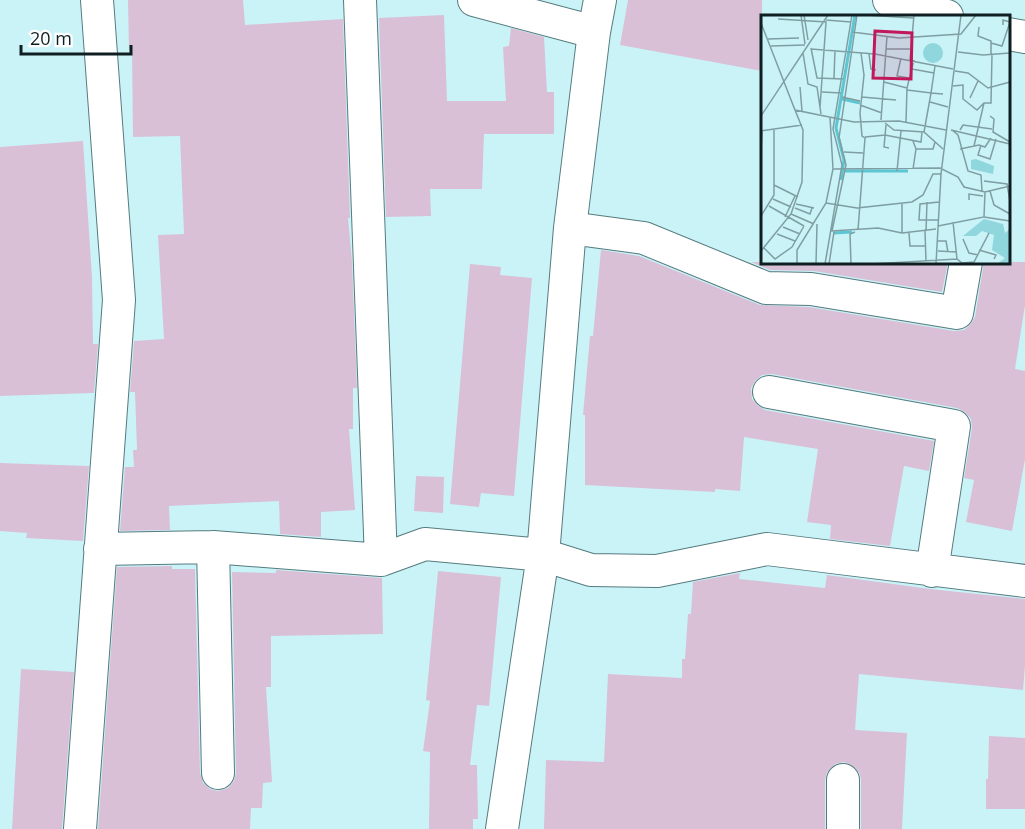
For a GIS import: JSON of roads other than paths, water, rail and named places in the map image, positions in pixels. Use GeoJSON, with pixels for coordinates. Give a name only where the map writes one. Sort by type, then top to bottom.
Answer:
{"type":"FeatureCollection","features":[{"type":"Feature","properties":{"kind":"street"},"geometry":{"type":"LineString","coordinates":[[80,829],[119,300],[97,0]]}},
{"type":"Feature","properties":{"kind":"street"},"geometry":{"type":"LineString","coordinates":[[360,0],[381,560]]}},
{"type":"Feature","properties":{"kind":"street"},"geometry":{"type":"LineString","coordinates":[[474,0],[594,32]]}},
{"type":"Feature","properties":{"kind":"street"},"geometry":{"type":"LineString","coordinates":[[502,829],[543,555],[570,228],[600,0]]}},
{"type":"Feature","properties":{"kind":"street"},"geometry":{"type":"LineString","coordinates":[[889,0],[943,15]]}},
{"type":"Feature","properties":{"kind":"street"},"geometry":{"type":"LineString","coordinates":[[570,228],[644,238],[766,288],[812,289],[957,313],[966,264]]}},
{"type":"Feature","properties":{"kind":"street"},"geometry":{"type":"LineString","coordinates":[[769,392],[954,426],[932,571]]}},
{"type":"Feature","properties":{"kind":"street"},"geometry":{"type":"LineString","coordinates":[[100,549],[213,547],[381,560],[425,544],[543,555],[591,570],[657,571],[767,549],[1025,581]]}},
{"type":"Feature","properties":{"kind":"street"},"geometry":{"type":"LineString","coordinates":[[213,547],[218,773]]}},
{"type":"Feature","properties":{"kind":"street"},"geometry":{"type":"LineString","coordinates":[[843,780],[843,829]]}}]}
